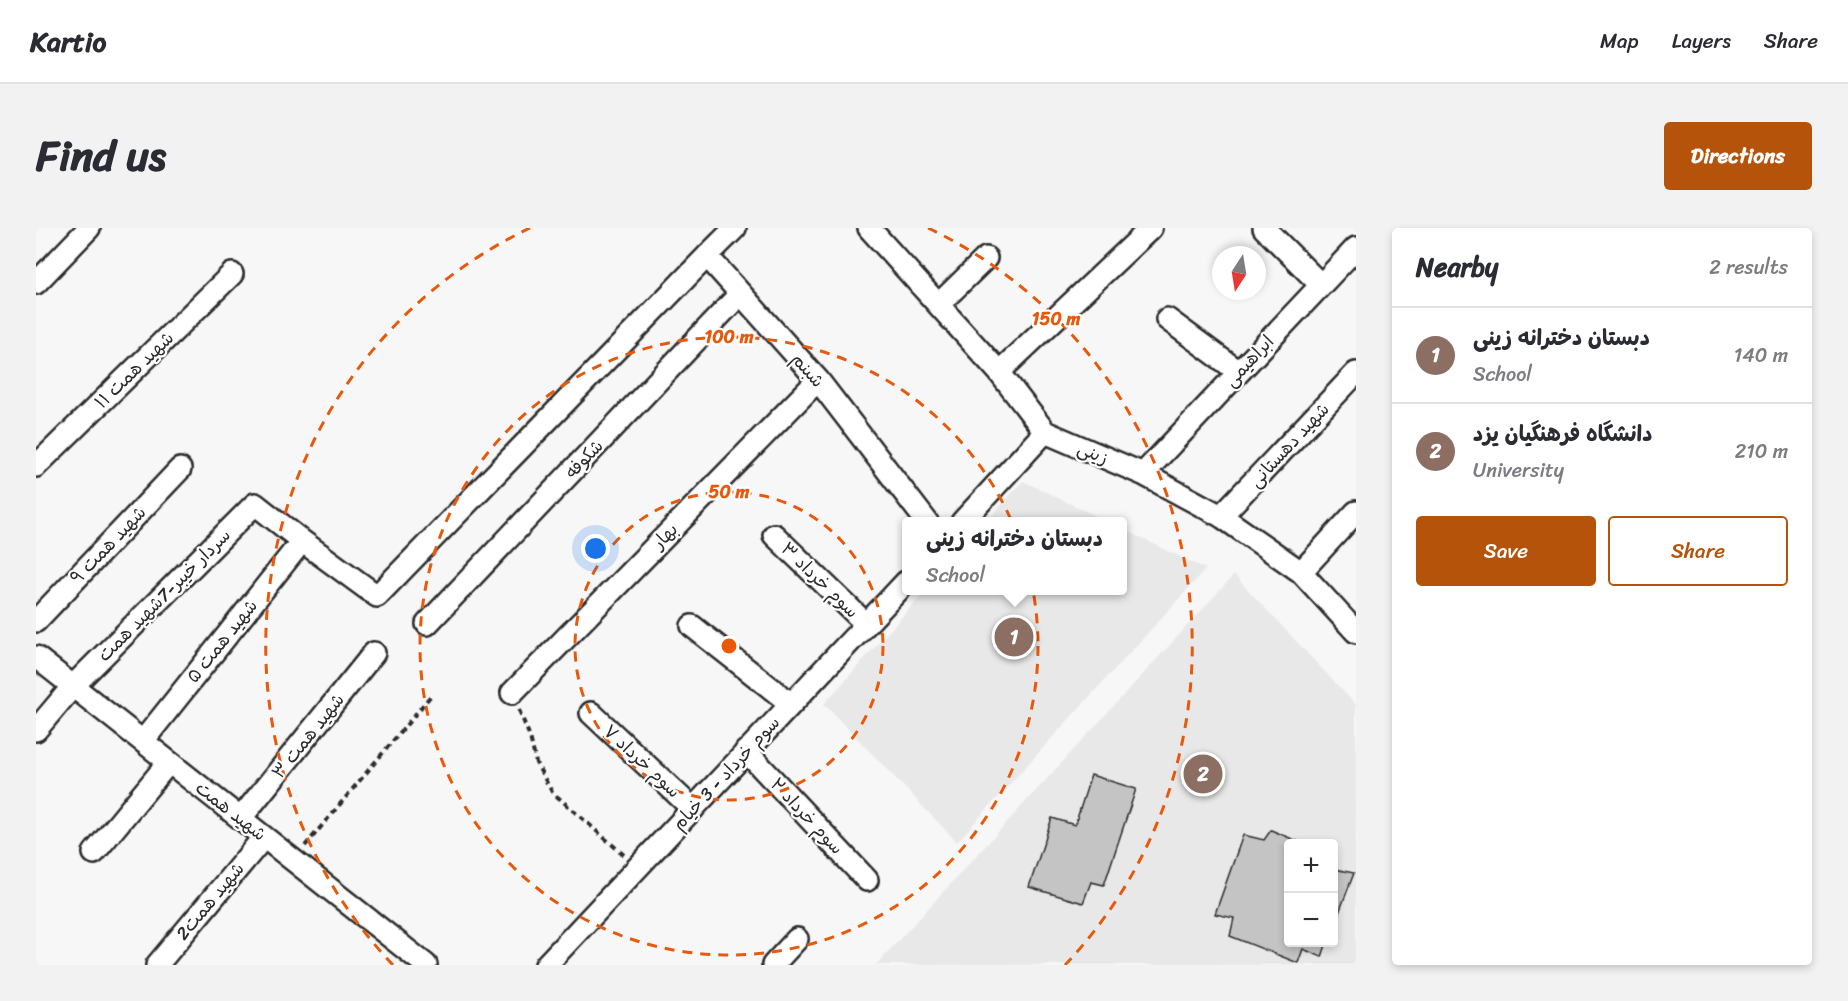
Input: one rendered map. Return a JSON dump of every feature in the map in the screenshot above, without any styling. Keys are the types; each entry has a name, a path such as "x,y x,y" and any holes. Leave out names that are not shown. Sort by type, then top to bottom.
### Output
{"street":[{"path":"36,283 89,228"},
{"path":"302,541 377,596 735,228"},
{"name":"زینی","path":"869,228 999,372 1045,432 1143,474 1221,516 1301,572 1356,632"},
{"path":"999,372 1151,228"},
{"path":"1264,228 1321,285"},
{"name":"ابراهیمی","path":"1143,474 1356,248"},
{"name":"شبنم","path":"707,256 818,380 923,517"},
{"path":"939,304 986,258"},
{"name":"شهید همت ۱۱","path":"36,466 232,274"},
{"name":"شکوفه","path":"427,624 741,294"},
{"path":"1167,319 1239,372"},
{"name":"شهید دهستانی","path":"1221,516 1356,373"},
{"name":"بهار","path":"512,693 818,380"},
{"path":"968,517 1045,432"},
{"name":"شهید همت ۹","path":"36,621 180,469"},
{"name":"سردار خیبر-7شهید همت","path":"36,730 73,686 255,504 302,541"},
{"path":"1301,572 1356,512"},
{"name":"سوم خرداد ۳","path":"774,535 866,624"},
{"name":"شهید همت ۵","path":"143,741 302,541"},
{"name":"سوم خرداد - 3 خیام","path":"546,965 902,586"},
{"path":"692,626 791,704"},
{"name":"شهید همت ۳","path":"241,818 374,653"},
{"name":"شهید همت","path":"36,657 426,965"},
{"name":"سوم خرداد ۷","path":"591,713 693,808"},
{"name":"سوم خرداد ۲","path":"746,751 867,880"},
{"path":"94,853 169,762"},
{"name":"2شهید همت","path":"157,965 264,837"},
{"path":"773,965 797,939"}],"path":[{"path":"293,860 433,693"},
{"path":"512,693 530,737 536,763 552,792 638,867"}],"shaded area":[{"path":"1023,481 1098,517 991,517"},
{"path":"1127,531 1206,569 957,842 824,704 921,595 1127,595"},
{"path":"1234,575 1356,705 1356,965 876,965"}],"building":[{"path":"1091,775 1136,789 1104,885 1091,882 1083,903 1029,887 1052,818 1075,825"},
{"path":"1271,830 1292,839 1284,839 1284,947 1325,947 1322,957 1303,949 1298,963 1230,936 1234,918 1215,914 1243,835 1264,840"},
{"path":"1338,870 1354,873 1338,915"}],"place":[{"name":"دبستان دخترانه زینی","path":"1014,637"},
{"name":"دانشگاه فرهنگیان یزد","path":"1203,774"}]}
